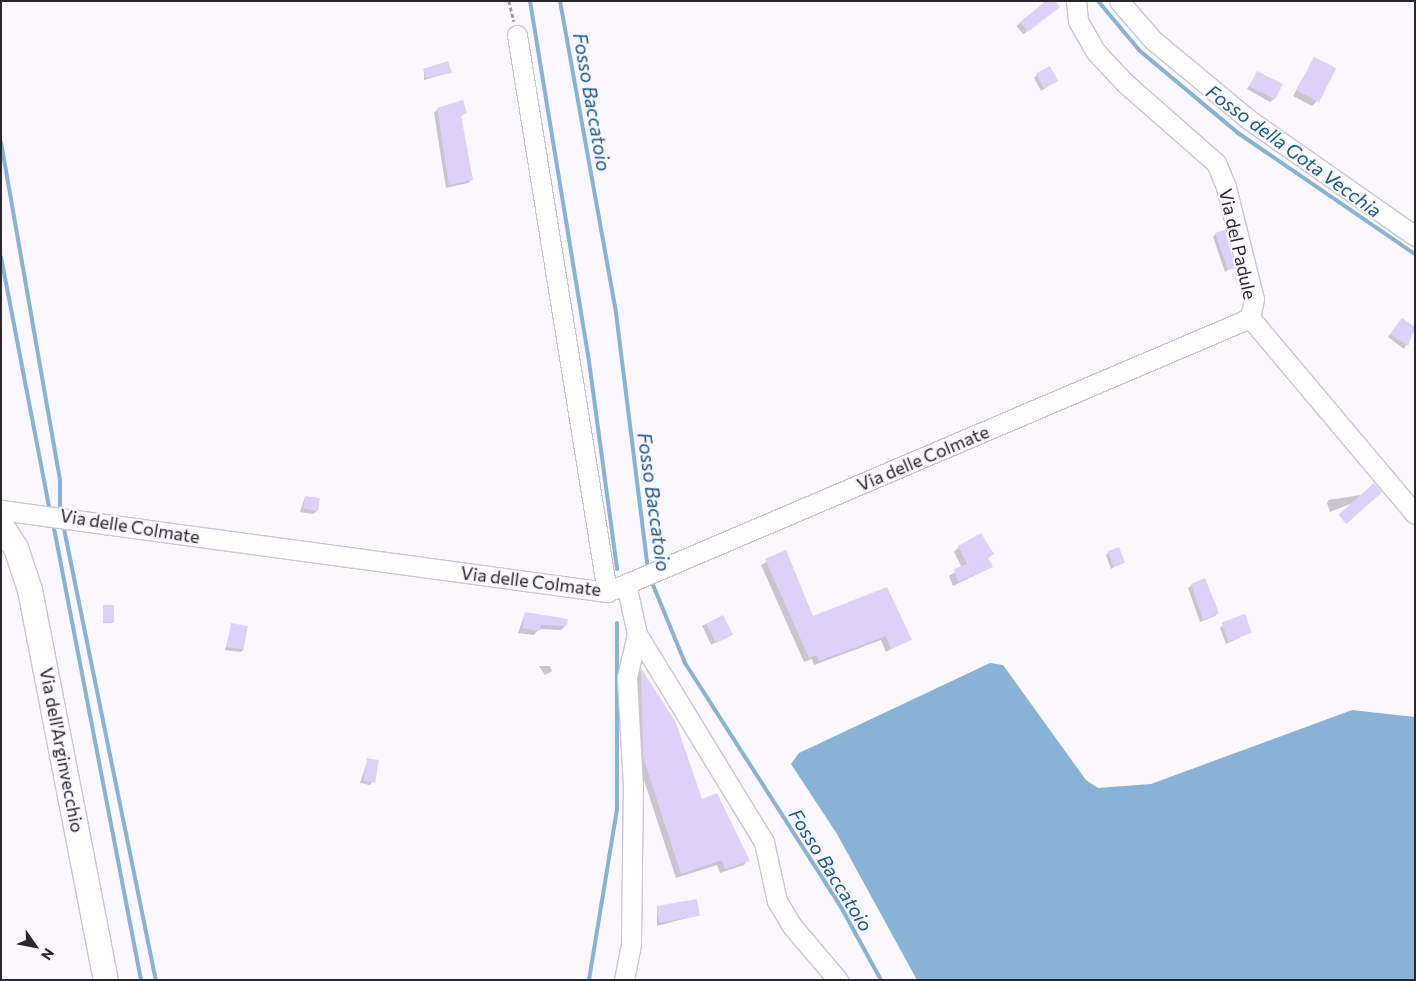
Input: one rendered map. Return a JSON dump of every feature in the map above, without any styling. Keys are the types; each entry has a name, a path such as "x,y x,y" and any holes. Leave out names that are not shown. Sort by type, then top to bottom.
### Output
{"main road":[{"name":"Via dell'Arginvecchio","path":"1,525 16,548 30,590 106,980"}],"street":[{"name":"Via del Padule","path":"1076,1 1078,21 1096,52 1125,83 1216,163 1226,187 1254,299 1250,318 1415,514"},
{"path":"1119,1 1153,40 1248,119 1415,236"},
{"path":"518,35 607,592"},
{"name":"Via delle Colmate","path":"1,510 29,510 87,522 607,592 1250,318"},
{"path":"624,980 631,943 633,786 627,677 637,634 633,581"},
{"path":"637,634 764,842 777,901 792,926 838,980"}],"path":[{"path":"509,1 518,35"}],"water":[{"path":"990,663 1003,665 1086,780 1098,788 1151,784 1352,710 1415,717 1415,980 917,980 837,834 791,764 799,753"}],"building":[{"path":"1046,1 1055,1 1060,7 1028,32 1020,22"},
{"path":"1314,57 1336,68 1319,102 1297,91"},
{"path":"448,61 452,73 426,78 423,69"},
{"path":"1050,66 1058,81 1044,89 1036,74"},
{"path":"1257,71 1283,84 1275,99 1249,86"},
{"path":"463,100 467,113 461,115 473,180 449,185 437,108"},
{"path":"1225,230 1235,268 1228,270 1215,233"},
{"path":"1402,318 1415,327 1408,346 1390,334"},
{"path":"1374,483 1382,492 1346,524 1338,515"},
{"path":"305,496 320,498 318,511 303,509"},
{"path":"981,533 994,554 988,558 993,567 958,582 954,569 967,564 958,546"},
{"path":"1119,547 1125,563 1114,567 1108,551"},
{"path":"786,550 813,616 887,587 912,640 891,649 886,636 819,661 817,655 809,658 765,559"},
{"path":"1205,578 1219,613 1203,620 1191,584"},
{"path":"103,605 114,605 114,622 103,622"},
{"path":"525,612 568,619 567,626 541,625 540,631 522,628"},
{"path":"1245,614 1252,633 1228,641 1222,623"},
{"path":"723,615 733,635 716,643 706,624"},
{"path":"231,623 248,626 244,650 227,647"},
{"path":"641,668 676,723 702,799 717,793 750,861 725,869 722,860 681,874 643,757"},
{"path":"367,758 379,760 375,783 363,781"},
{"path":"697,899 700,916 660,923 657,906"}],"waterway":[{"path":"530,1 588,354 617,569"},
{"name":"Fosso Baccatoio","path":"560,1 616,313 648,569"},
{"name":"Fosso della Gota Vecchia","path":"1098,1 1140,51 1238,133 1415,254"},
{"path":"1,142 60,481 60,512"},
{"path":"1,257 50,511"},
{"path":"53,523 141,980"},
{"path":"63,524 156,980"},
{"name":"Fosso Baccatoio","path":"651,580 685,663 841,907 881,980"},
{"path":"589,980 617,809 617,623"}]}
